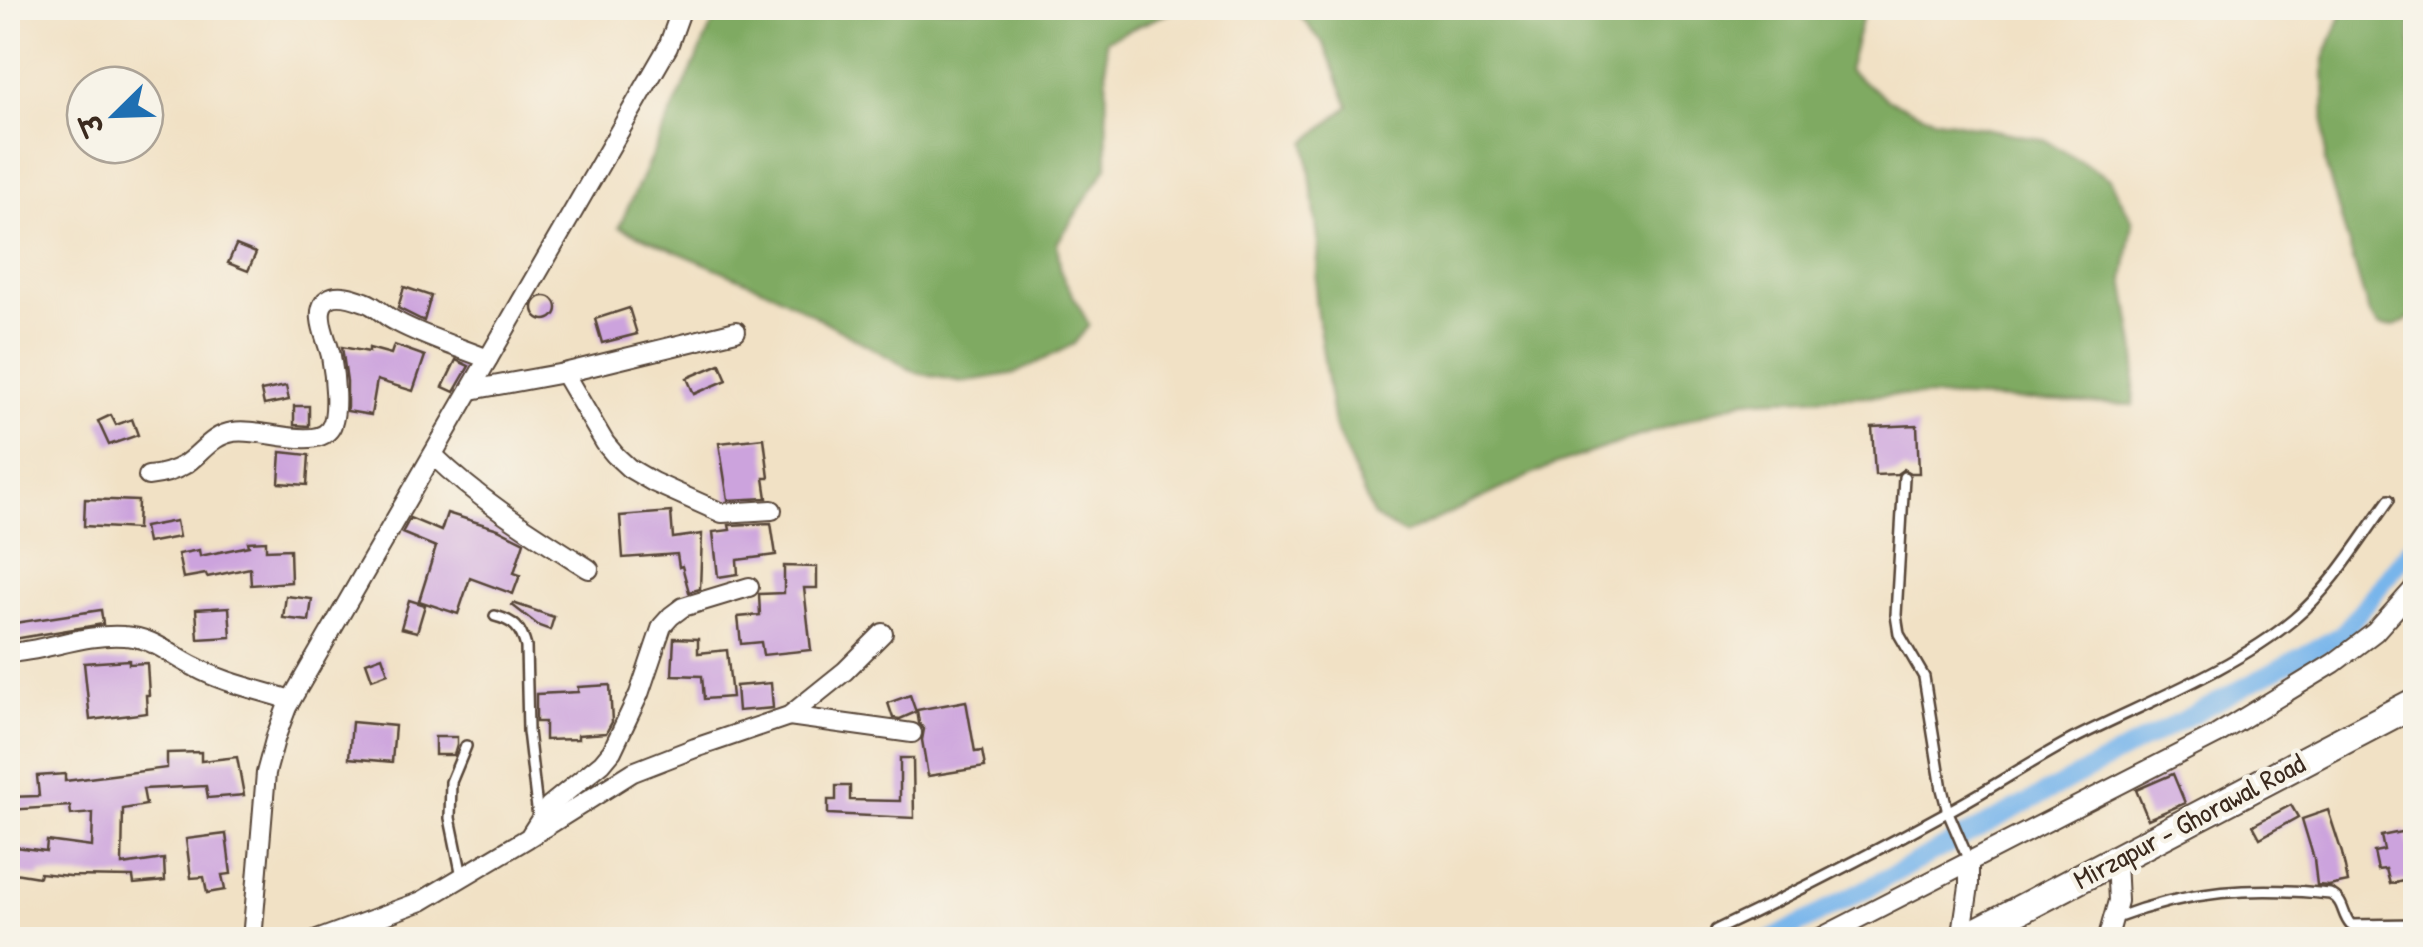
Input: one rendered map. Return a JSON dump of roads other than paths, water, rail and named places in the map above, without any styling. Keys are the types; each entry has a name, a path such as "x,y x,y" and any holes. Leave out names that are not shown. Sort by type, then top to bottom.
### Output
{"main road":[{"name":"Mirzapur - Ghorawal Road","path":"1962,940 2416,702"}],"street":[{"path":"252,940 266,773 291,700 668,47 682,8"},
{"path":"148,476 176,470 219,436 232,432 313,439 327,433 334,415 334,378 321,310 332,296 370,304 395,322 488,359"},
{"path":"471,390 564,373 736,331"},
{"path":"564,373 605,442 629,468 722,513 772,510"},
{"path":"433,456 478,495 589,569"},
{"path":"1816,940 1968,858 2216,735 2334,663 2375,632 2416,586"},
{"path":"528,838 549,806 602,763 612,750 639,694 662,626 683,607 749,587"},
{"path":"317,940 422,901 633,772 789,716 884,633"},
{"path":"8,653 102,636 143,638 196,668 291,700"},
{"path":"789,716 912,733"},
{"path":"1962,940 1970,886 1968,858"},
{"path":"2107,940 2118,887 2116,861"}],"lane":[{"path":"1904,476 1896,615 1899,634 1924,677 1935,754 1950,816 1968,858"},
{"path":"1716,930 1950,816 2071,740 2186,685 2268,638 2316,598 2389,500"},
{"path":"495,616 512,621 526,647 528,730 538,820"},
{"path":"462,878 450,818 451,782 466,746"},
{"path":"2113,920 2190,896 2252,890 2330,894 2342,904 2351,926 2416,924"}],"waterway":[{"path":"1770,940 2341,635 2416,541"}]}
